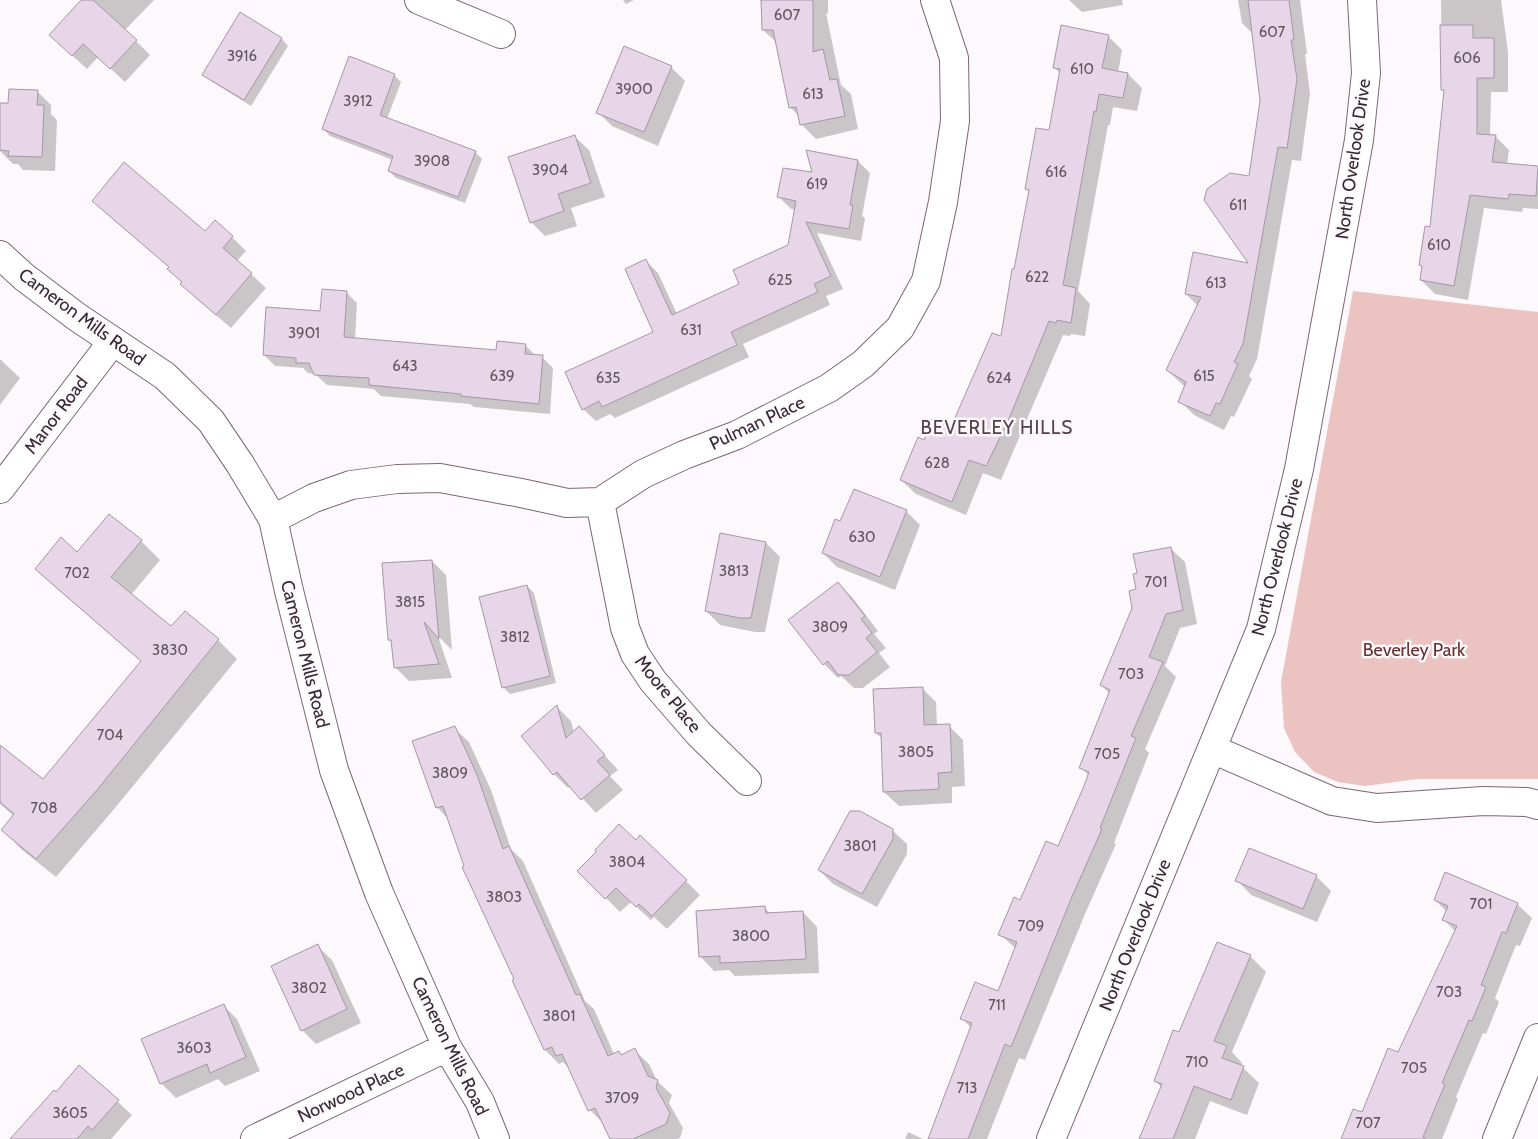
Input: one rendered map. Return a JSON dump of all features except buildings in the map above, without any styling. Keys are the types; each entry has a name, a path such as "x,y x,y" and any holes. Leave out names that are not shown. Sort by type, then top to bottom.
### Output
{"street":[{"path":"419,0 501,34"},
{"name":"Pulman Place","path":"600,502 643,474 684,455 737,435 829,388 863,364 900,328 926,281 943,202 955,121 954,58 934,0"},
{"name":"North Overlook Drive","path":"1051,1139 1261,628 1299,469 1359,140 1366,73 1362,0"},
{"name":"Cameron Mills Road","path":"0,255 24,277 165,376 211,421 240,464 273,519 288,591 334,770 379,893 447,1047 480,1102 495,1139"},
{"name":"Manor Road","path":"0,489 113,341"},
{"path":"273,519 314,498 351,485 397,479 440,478 521,492 567,503 600,502"},
{"name":"Moore Place","path":"600,502 626,628 635,654 653,681 694,727 747,781"},
{"path":"1212,748 1332,802 1377,808 1484,801 1527,802 1538,805"},
{"path":"1497,1139 1538,1038"},
{"name":"Norwood Place","path":"255,1139 447,1047"}],"green space":[{"name":"Beverley Park","path":"1353,291 1538,312 1538,779 1417,779 1365,786 1338,782 1314,772 1295,752 1284,728 1281,682"}],"district":[{"name":"BEVERLEY HILLS","path":"997,427"}]}
